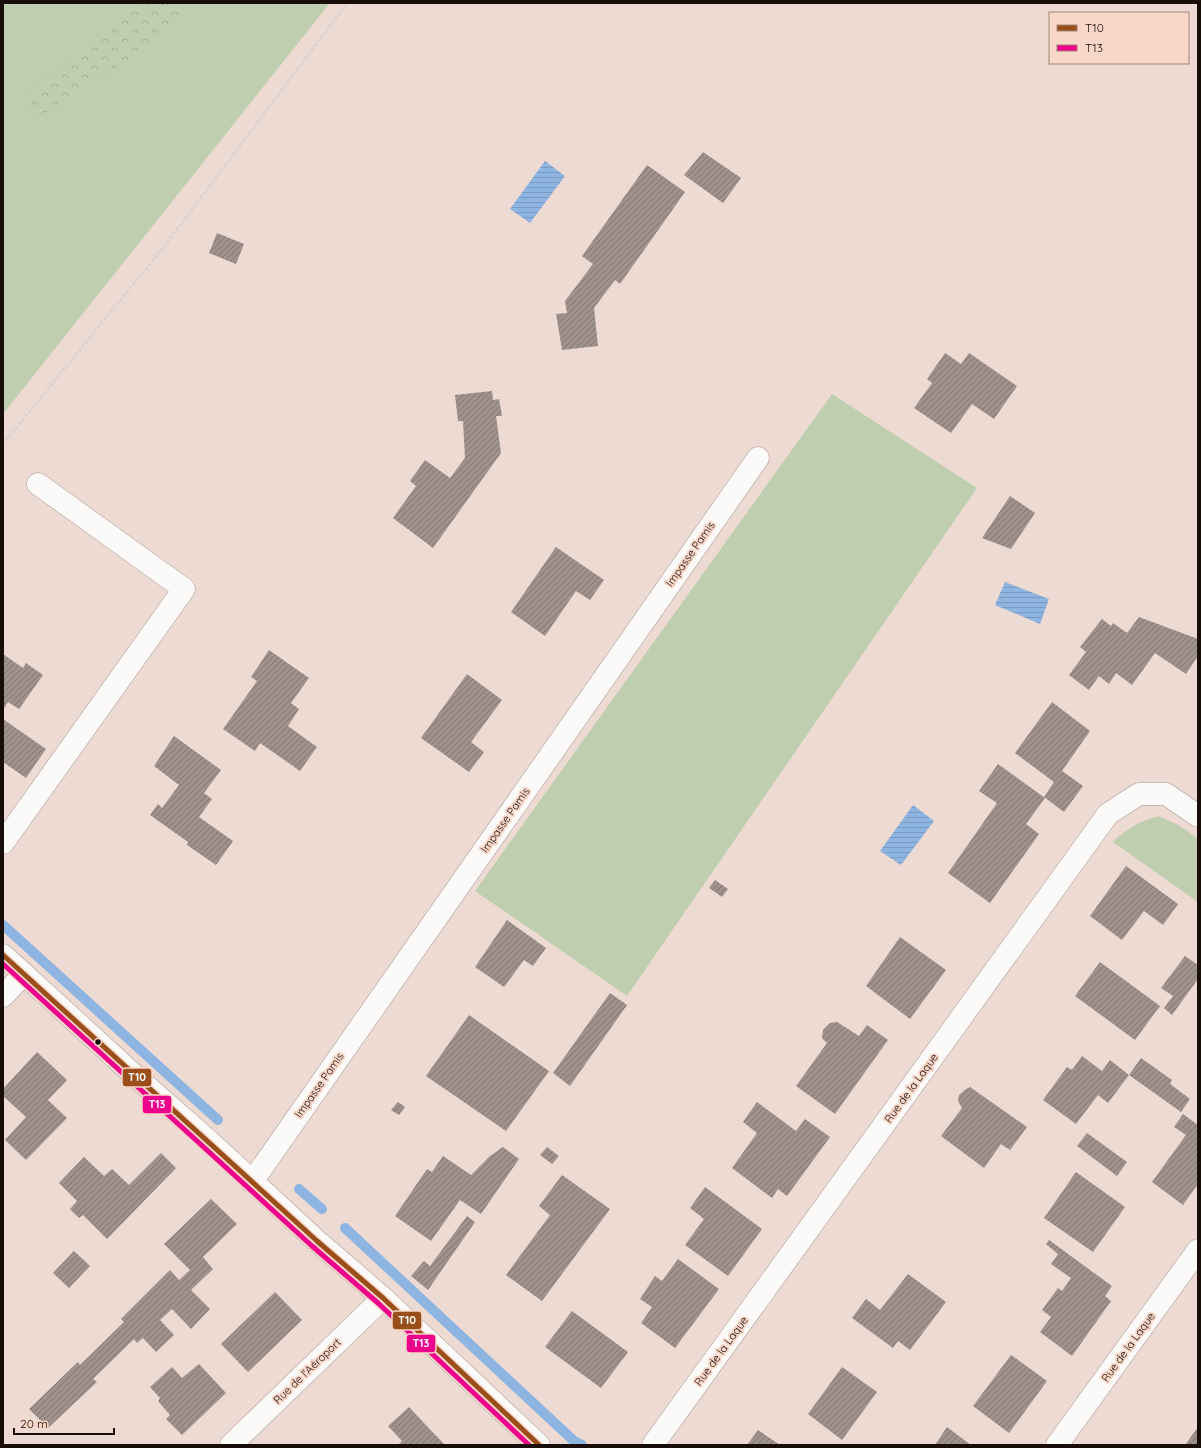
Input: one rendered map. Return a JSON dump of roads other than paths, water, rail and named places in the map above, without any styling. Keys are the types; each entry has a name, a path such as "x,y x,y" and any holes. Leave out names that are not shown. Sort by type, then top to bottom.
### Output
{"street":[{"name":"Impasse Pamis","path":"252,1182 758,458"},
{"path":"3,843 184,589 38,484"},
{"name":"Rue de la Laque","path":"653,1445 1108,814 1139,794 1166,794 1198,816"},
{"path":"3,955 210,1142 252,1182 383,1298 539,1445"},
{"path":"3,996 24,974"},
{"name":"Rue de la Laque","path":"1057,1445 1198,1250"},
{"name":"Rue de l'Aéroport","path":"231,1445 383,1298"}],"water":[{"path":"545,161 565,176 530,223 510,209"},
{"path":"1005,582 1049,599 1040,624 995,605"},
{"path":"913,805 934,821 901,865 880,851"}],"waterway":[{"path":"3,925 218,1120"},
{"path":"299,1189 322,1209"},
{"path":"345,1228 574,1441 582,1445"}]}
